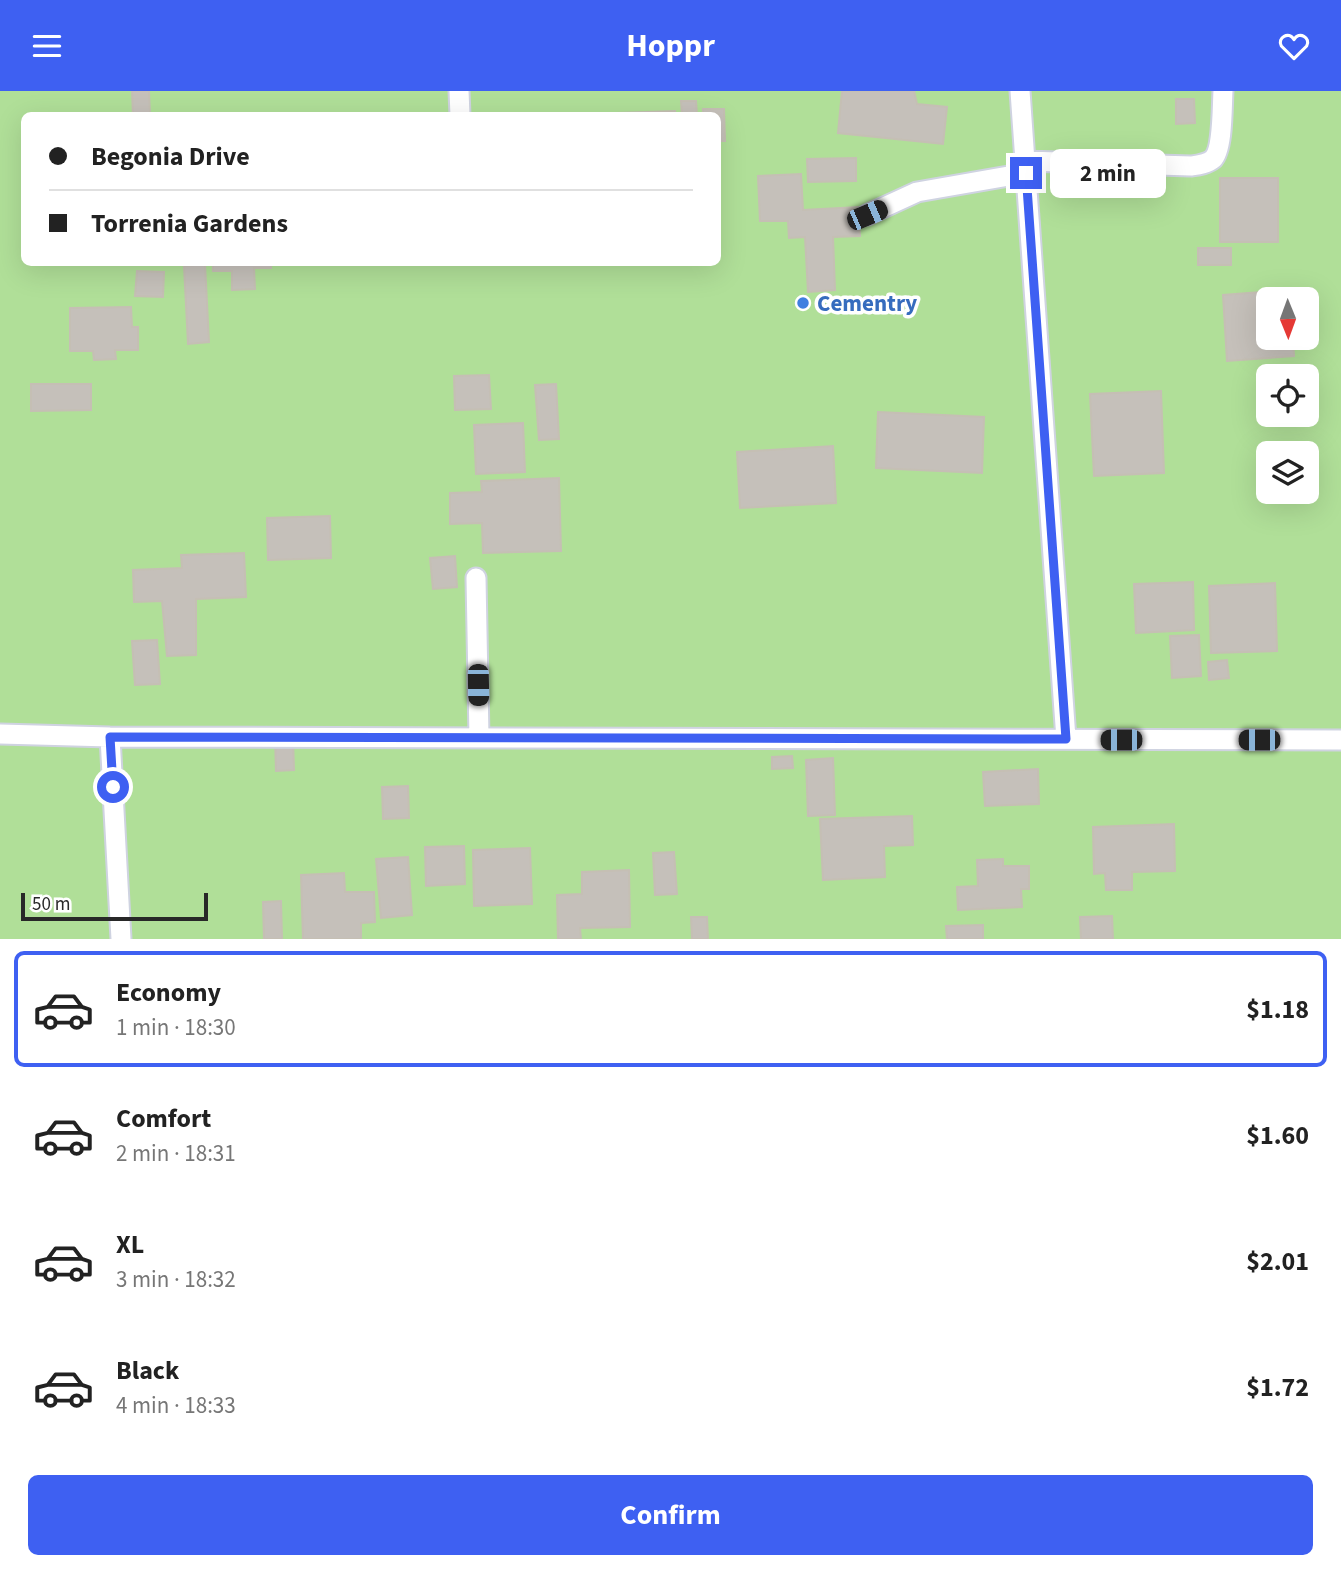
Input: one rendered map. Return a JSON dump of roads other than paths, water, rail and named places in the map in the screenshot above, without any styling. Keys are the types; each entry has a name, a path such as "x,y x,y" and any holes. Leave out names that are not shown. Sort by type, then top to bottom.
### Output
{"street":[{"path":"459,91 460,112"},
{"path":"1020,91 1066,739"},
{"path":"867,215 917,192 1025,167 1204,164 1213,159 1219,150 1223,91"},
{"path":"476,578 479,739"},
{"path":"0,734 479,739 1341,740"},
{"path":"110,737 121,939"}],"place":[{"name":"Cementry","path":"803,303"}]}
